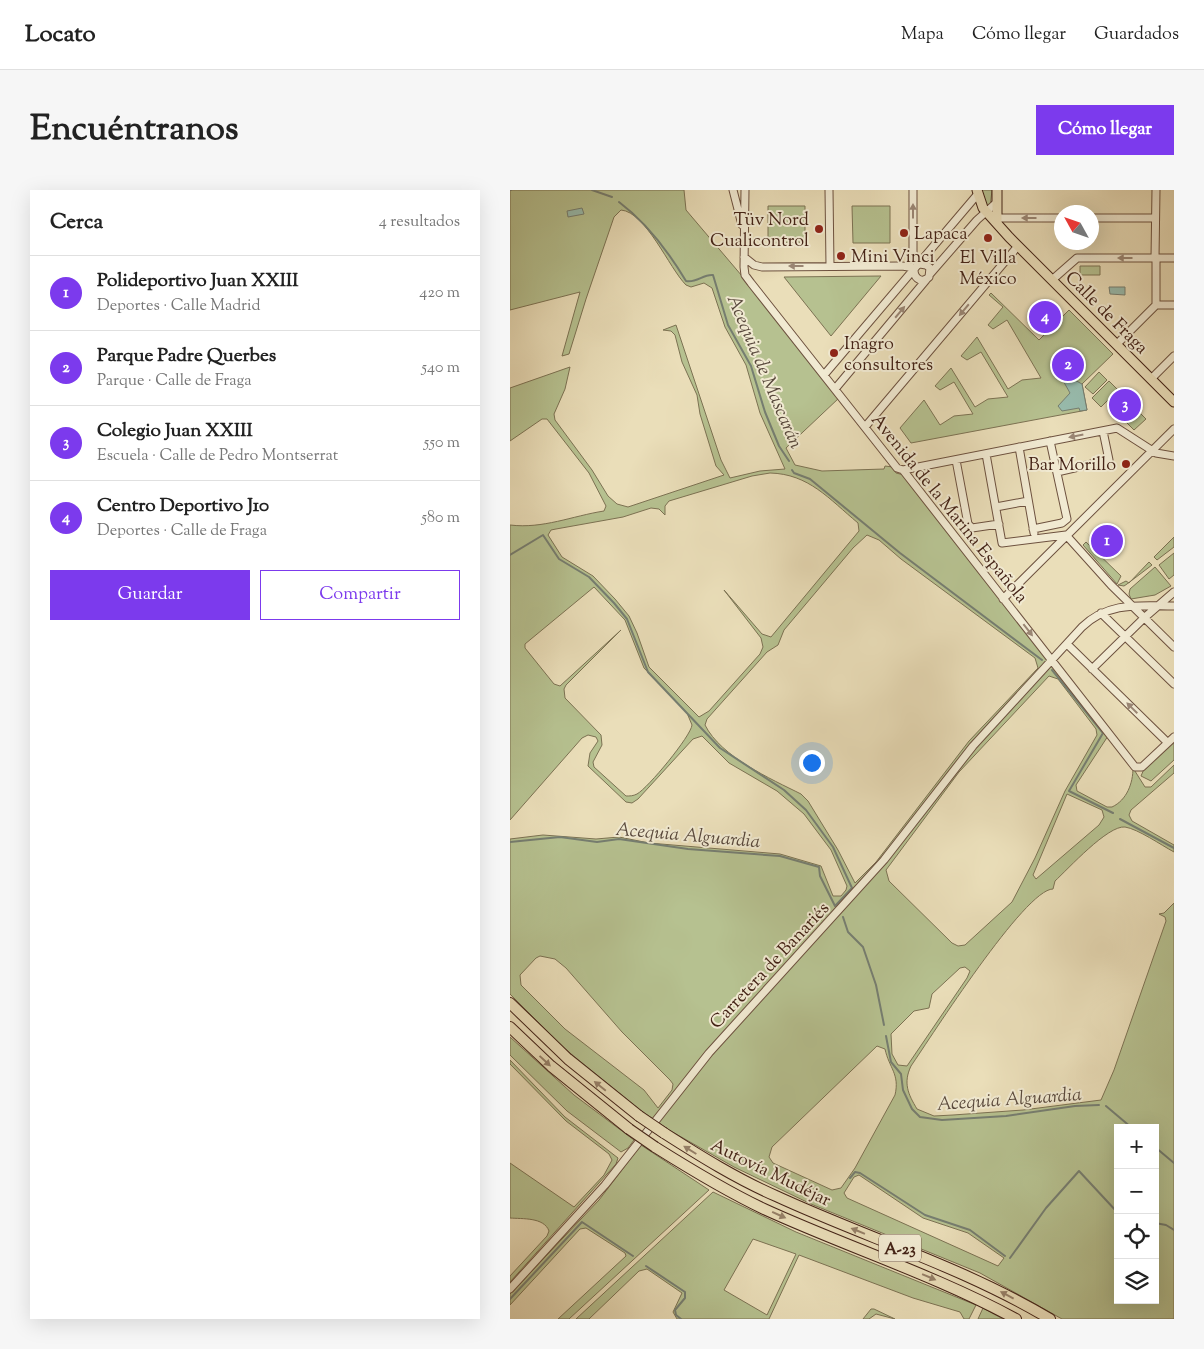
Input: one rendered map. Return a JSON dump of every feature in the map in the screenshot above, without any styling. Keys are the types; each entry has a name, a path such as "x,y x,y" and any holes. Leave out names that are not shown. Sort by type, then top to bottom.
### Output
{"highway":[{"name":"Autovía Mudéjar","path":"510,1003 568,1060 639,1116 717,1166 748,1183 803,1208 959,1272 1050,1319"},
{"name":"Autovía Mudéjar","path":"510,1027 557,1072 629,1130 704,1177 803,1226 948,1286 1016,1319"}],"main road":[{"path":"996,221 997,190"},
{"name":"Calle de Fraga","path":"977,192 987,213 1174,402"}],"street":[{"path":"732,190 744,241"},
{"path":"745,190 744,257 754,265 928,266 928,277"},
{"path":"829,190 830,266"},
{"path":"913,190 913,252 917,267 917,279 928,277"},
{"path":"1156,190 1156,305"},
{"path":"824,376 917,267 977,192"},
{"path":"835,389 928,277 978,220 996,203"},
{"path":"996,221 1054,218"},
{"path":"1099,218 1155,218"},
{"path":"865,427 1018,246"},
{"name":"Avenida de la Marina Española","path":"744,257 744,267 749,280 898,468 904,470 1134,767 1142,767 1167,742"},
{"path":"1052,280 1077,258 1174,258"},
{"path":"749,280 754,271 762,266"},
{"path":"1116,344 1156,305 1174,305"},
{"path":"1151,379 1174,356"},
{"path":"904,470 1119,428 1163,456 1174,456"},
{"path":"1004,599 1174,429"},
{"path":"1057,472 1109,460 1102,431"},
{"path":"1033,529 1066,522 1050,441"},
{"path":"1019,447 1035,538"},
{"path":"986,454 1002,543 1066,535"},
{"path":"956,460 968,524 972,528 998,524"},
{"path":"996,507 1028,501"},
{"path":"1066,535 1131,605 1174,647"},
{"path":"1092,669 1144,618 1174,592"},
{"path":"1101,612 1131,605 1174,606"},
{"path":"1101,612 1174,684"},
{"name":"Carretera de Banariés","path":"510,1289 593,1200 709,1053 884,860 961,760 1088,621 1101,612"},
{"path":"1067,644 1167,742 1174,737"}],"green space":[{"path":"510,190 684,190 686,210 742,276 839,398 786,448 795,465 822,471 884,469 885,466 893,467 896,473 904,475 1108,736 1076,785 1077,791 1107,807 1112,807 1125,796 1132,779 1133,768 1145,787 1151,787 1174,765 1174,773 1131,810 1129,815 1132,821 1174,845 1174,852 1143,834 1125,827 1118,828 1109,833 1088,849 1055,881 1053,889 1040,895 1001,937 957,997 911,1066 907,1083 909,1093 917,1109 934,1116 1023,1110 1101,1100 1114,1070 1166,921 1165,917 1159,914 1164,913 1174,903 1174,1319 1062,1319 980,1273 811,1204 734,1167 669,1130 640,1110 565,1049 510,994 510,839 543,835 596,839 619,837 649,843 780,854 821,866 833,896 841,896 847,886 831,850 804,814 777,791 729,763 702,736 693,739 638,799 632,803 626,802 588,766 590,753 598,741 596,737 588,735 582,738 510,820 510,525 534,525 557,521 604,511 606,506 589,473 547,419 542,419 510,441 510,388 570,367 565,389 554,414 555,420 592,470 608,496 617,504 628,507 724,475 716,466 700,414 697,395 682,362 675,335 671,331 663,330 676,325 721,460 730,478 760,471 785,469 760,413 746,365 725,327 712,288 704,283 691,287 686,285 648,230 630,213 621,210 614,217 569,354 562,356 580,292 510,310","holes":["770,473 784,474 807,483 818,489 858,523 859,531 771,637 762,634 724,590 761,638 763,647 760,654 709,711 699,717 649,667 629,616 615,599 593,576 562,557 548,535 551,530 623,517 651,508 659,509 665,515 665,506 669,501 752,476","867,535 879,540 901,559 1035,658 1038,668 969,741 876,862 855,883 838,850 808,801 801,794 734,757 712,737 705,725 707,719 767,652 778,645 784,630 853,548","594,587 625,620 644,668 687,713 692,725 685,740 650,782 637,794 626,796 594,767 593,762 602,745 601,735 565,698 564,689 621,630 560,686 554,684 525,648 525,644","1049,676 1058,679 1096,729 1097,735 1065,791 1035,858 1012,902 965,945 958,946 952,943 889,881 886,870 959,772","1067,794 1102,810 1104,817 1099,825 1036,879 1033,875","540,956 555,959 566,968 622,1032 670,1080 673,1084 672,1090 658,1108 644,1090 565,1029 521,985 520,975","965,967 970,971 967,978 907,1066 898,1065 892,1054 891,1034 914,1011 929,1008 932,994 960,968","877,1046 885,1049 895,1076 895,1095 855,1168 841,1188 832,1190 773,1163 769,1157 772,1147","859,1175 923,1218 968,1233 1004,1258 998,1266 847,1198 844,1193 854,1177"]},
{"path":"981,190 992,190 990,208 986,206"},
{"path":"768,206 805,206 805,242 768,243"},
{"path":"852,206 890,206 890,243 853,243"},
{"path":"1080,266 1100,266 1100,275 1080,275"},
{"path":"881,276 831,336 784,277"},
{"path":"991,293 1039,340 1069,310 1113,354 1082,384 1087,410 911,443 900,428 924,400 940,425 954,416 973,414 954,382 940,390 935,386 951,368 975,407 988,399 1008,397 981,352 967,360 961,356 977,337 1008,389 1022,380 1041,378 1007,320 993,329 988,325 1003,307 989,295"},
{"path":"1099,372 1107,380 1093,394 1085,387"},
{"path":"1109,381 1118,390 1101,407 1092,398"},
{"path":"1123,396 1146,419 1134,430 1112,408"},
{"path":"1174,537 1174,547 1157,560 1154,557"},
{"path":"1086,542 1121,576 1117,584 1083,545"},
{"path":"1174,553 1174,575 1169,579 1159,565"},
{"path":"1149,562 1152,565 1131,581"},
{"path":"1155,567 1171,586 1155,595 1131,599 1130,589"},
{"path":"1126,581 1129,583 1124,586 1118,585"},
{"path":"1174,741 1174,760 1151,781 1141,776 1144,769"},
{"path":"510,1037 574,1095 634,1140 628,1148 621,1152 567,1111 510,1055"},
{"path":"510,1060 565,1117 618,1158 616,1164 510,1282 510,1276 547,1236 549,1231 546,1226 538,1221 510,1218 510,1163 574,1207 604,1175 612,1160 609,1154 566,1121 510,1064"},
{"path":"641,1145 709,1190 569,1319 558,1319 626,1256 625,1253 586,1228 580,1229 510,1305 510,1294 599,1200"},
{"path":"713,1192 796,1232 976,1305 969,1319 964,1319 960,1312 913,1298 799,1255 769,1319 677,1319 673,1312 682,1293 647,1269 639,1271 589,1319 576,1319","holes":["753,1239 796,1254 767,1315 724,1290"]},
{"path":"983,1308 1003,1319 978,1319"},
{"path":"871,1309 895,1319 876,1314 869,1319 863,1319"}],"shaded area":[{"path":"582,208 584,214 568,217 567,211"},
{"path":"1109,287 1125,287 1125,295 1110,294"},
{"path":"1062,373 1082,384 1087,410 1080,411 1079,408 1062,411 1058,406 1070,393 1061,377"}],"waterway":[{"name":"Acequia de Mascarán","path":"592,190 612,197"},
{"name":"Acequia de Mascarán","path":"619,202 639,219 656,238 686,281 693,281 713,275 728,325 751,366 765,412 779,446 789,461"},
{"name":"Acequia de Mascarán","path":"792,470 794,473 810,479 900,553 1042,660"},
{"name":"Acequia de Mascarán","path":"510,555 543,535 559,559 589,577 614,603 627,619 648,672 720,748 784,790 806,810 833,847 852,888 835,906"},
{"name":"Acequia de Mascarán","path":"1052,670 1103,733 1069,791 1113,813"},
{"name":"Acequia de Mascarán","path":"1120,819 1174,848"},
{"name":"Acequia Alguardia","path":"510,842 560,837 597,842 619,839 688,849 780,856 819,867 820,876 835,906"},
{"name":"Acequia Alguardia","path":"843,917 848,932 863,947 876,985 884,1025"},
{"name":"Acequia Alguardia","path":"886,1036 891,1062 901,1074 903,1090 912,1109 920,1117 942,1120 1006,1116 1075,1106 1099,1105"},
{"name":"Acequia Alguardia","path":"1106,1106 1127,1124"},
{"name":"Acequia Alguardia","path":"1159,1150 1174,1163"},
{"path":"1010,1258 1046,1208 1079,1171 1114,1209"},
{"path":"850,1178 855,1172 860,1173 925,1215 970,1230 1005,1256"},
{"name":"Acequia Alguardia","path":"510,1299 582,1222 633,1256"},
{"path":"1159,1224 1166,1225 1174,1230"},
{"name":"Acequia Alguardia","path":"646,1266 685,1292 685,1298 675,1310 676,1315 681,1319"}],"place":[{"name":"Tüv Nord Cualicontrol","path":"819,229"},
{"name":"Lapaca","path":"904,233"},
{"name":"El Villa México","path":"988,238"},
{"name":"Mini Vinci","path":"841,256"},
{"name":"Centro Deportivo J10","path":"1045,317"},
{"name":"Inagro consultores","path":"834,353"},
{"name":"Parque Padre Querbes","path":"1068,365"},
{"name":"Colegio Juan XXIII","path":"1125,405"},
{"name":"Bar Morillo","path":"1126,464"},
{"name":"Polideportivo Juan XXIII","path":"1107,541"}]}
